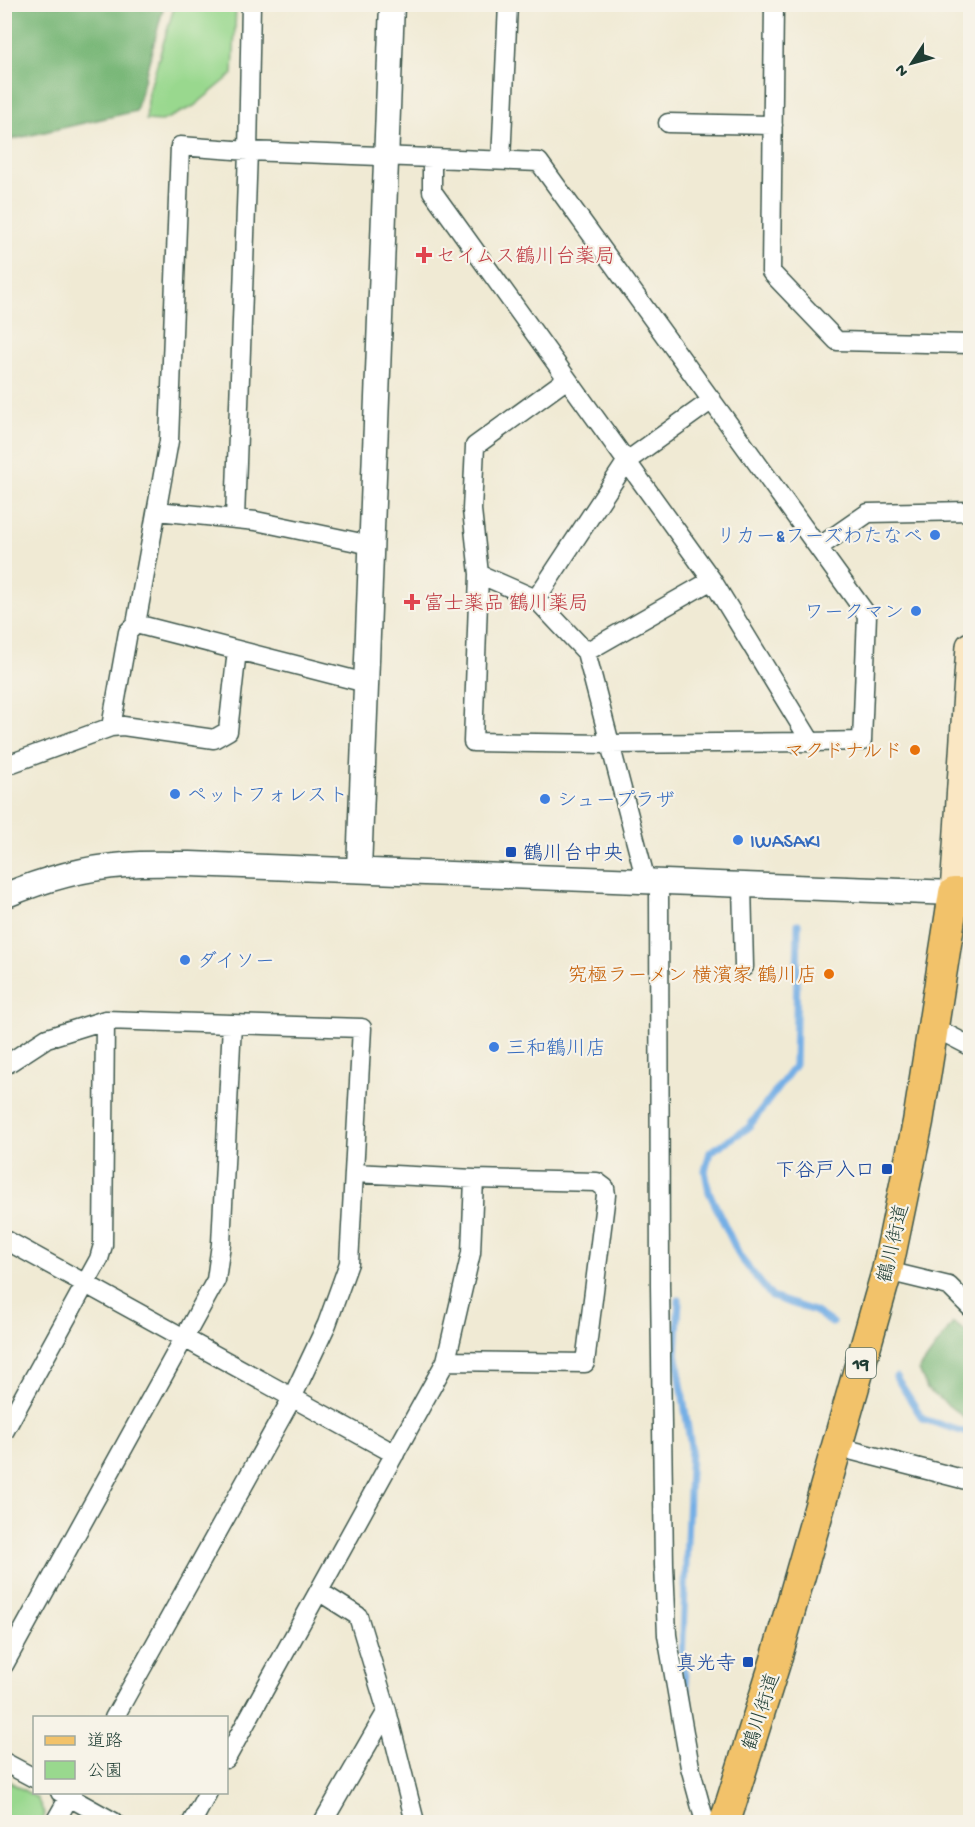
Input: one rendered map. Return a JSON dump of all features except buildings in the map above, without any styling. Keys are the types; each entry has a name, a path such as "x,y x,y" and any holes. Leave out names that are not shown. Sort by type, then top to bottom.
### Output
{"main road":[{"name":"鶴川街道","path":"725,1822 775,1663 887,1271 918,1122 933,1027 962,893 970,646"}],"street":[{"path":"235,519 248,151 250,4"},
{"path":"359,870 392,4"},
{"path":"501,161 508,4"},
{"path":"774,4 771,272 837,341 970,344"},
{"path":"668,123 773,125"},
{"path":"111,727 128,632 136,624 169,441 180,146 248,151 539,162 867,615 862,741 609,744 473,742 479,574 472,510 475,446 567,379"},
{"path":"432,158 432,191 712,580 811,742"},
{"path":"536,599 627,461 712,400"},
{"path":"819,548 868,513 970,511"},
{"path":"157,512 256,521 371,545"},
{"path":"479,574 536,599 586,652 609,744 652,881 664,1564 669,1646 690,1767 705,1822"},
{"path":"586,652 712,580"},
{"path":"136,624 366,683"},
{"path":"4,766 111,727 123,726 214,739 228,731 237,650"},
{"path":"4,896 68,874 128,864 190,864 962,893"},
{"path":"742,884 744,967"},
{"path":"4,1432 99,1259 103,1245 105,1020"},
{"path":"4,1066 47,1038 105,1020 362,1028 349,1263 327,1324 292,1398 115,1716"},
{"path":"4,1665 216,1280 221,1244 232,1024"},
{"path":"933,1027 970,1046"},
{"path":"354,1173 597,1182 605,1188 585,1363 446,1361"},
{"path":"228,1756 446,1361 471,1253 474,1179"},
{"path":"4,1239 395,1454"},
{"path":"887,1271 949,1286 970,1306"},
{"path":"838,1447 970,1481"},
{"path":"320,1592 358,1616 387,1711 415,1822"},
{"path":"323,1822 387,1711"},
{"path":"4,1762 33,1777"},
{"path":"56,1822 67,1794 114,1822"},
{"path":"192,1822 207,1794"}],"green space":[{"path":"175,4 236,5 233,74 194,106 162,121 146,120 149,91"},
{"path":"164,5 136,111 5,141 5,6"},
{"path":"953,1323 970,1334 970,1422 927,1389 919,1370"},
{"path":"5,1779 37,1798 45,1815 41,1822 5,1822"}],"waterway":[{"path":"798,924 795,1065 748,1128 710,1152 705,1171 709,1192 740,1257 772,1297 814,1311 832,1323"},
{"path":"679,1300 676,1353 691,1447 682,1658 689,1701"},
{"path":"896,1377 923,1419 970,1434"}],"place":[{"name":"セイムス鶴川台薬局","path":"424,255"},
{"name":"リカー&フーズわたなべ","path":"935,535"},
{"name":"富士薬品 鶴川薬局","path":"412,602"},
{"name":"ワークマン","path":"916,611"},
{"name":"マクドナルド","path":"915,750"},
{"name":"ペットフォレスト","path":"175,794"},
{"name":"シュープラザ","path":"545,799"},
{"name":"IWASAKI","path":"738,840"},
{"name":"鶴川台中央","path":"511,852"},
{"name":"ダイソー","path":"185,960"},
{"name":"究極ラーメン 横濱家 鶴川店","path":"829,974"},
{"name":"三和鶴川店","path":"494,1047"},
{"name":"下谷戸入口","path":"887,1169"},
{"name":"真光寺","path":"748,1662"}]}
